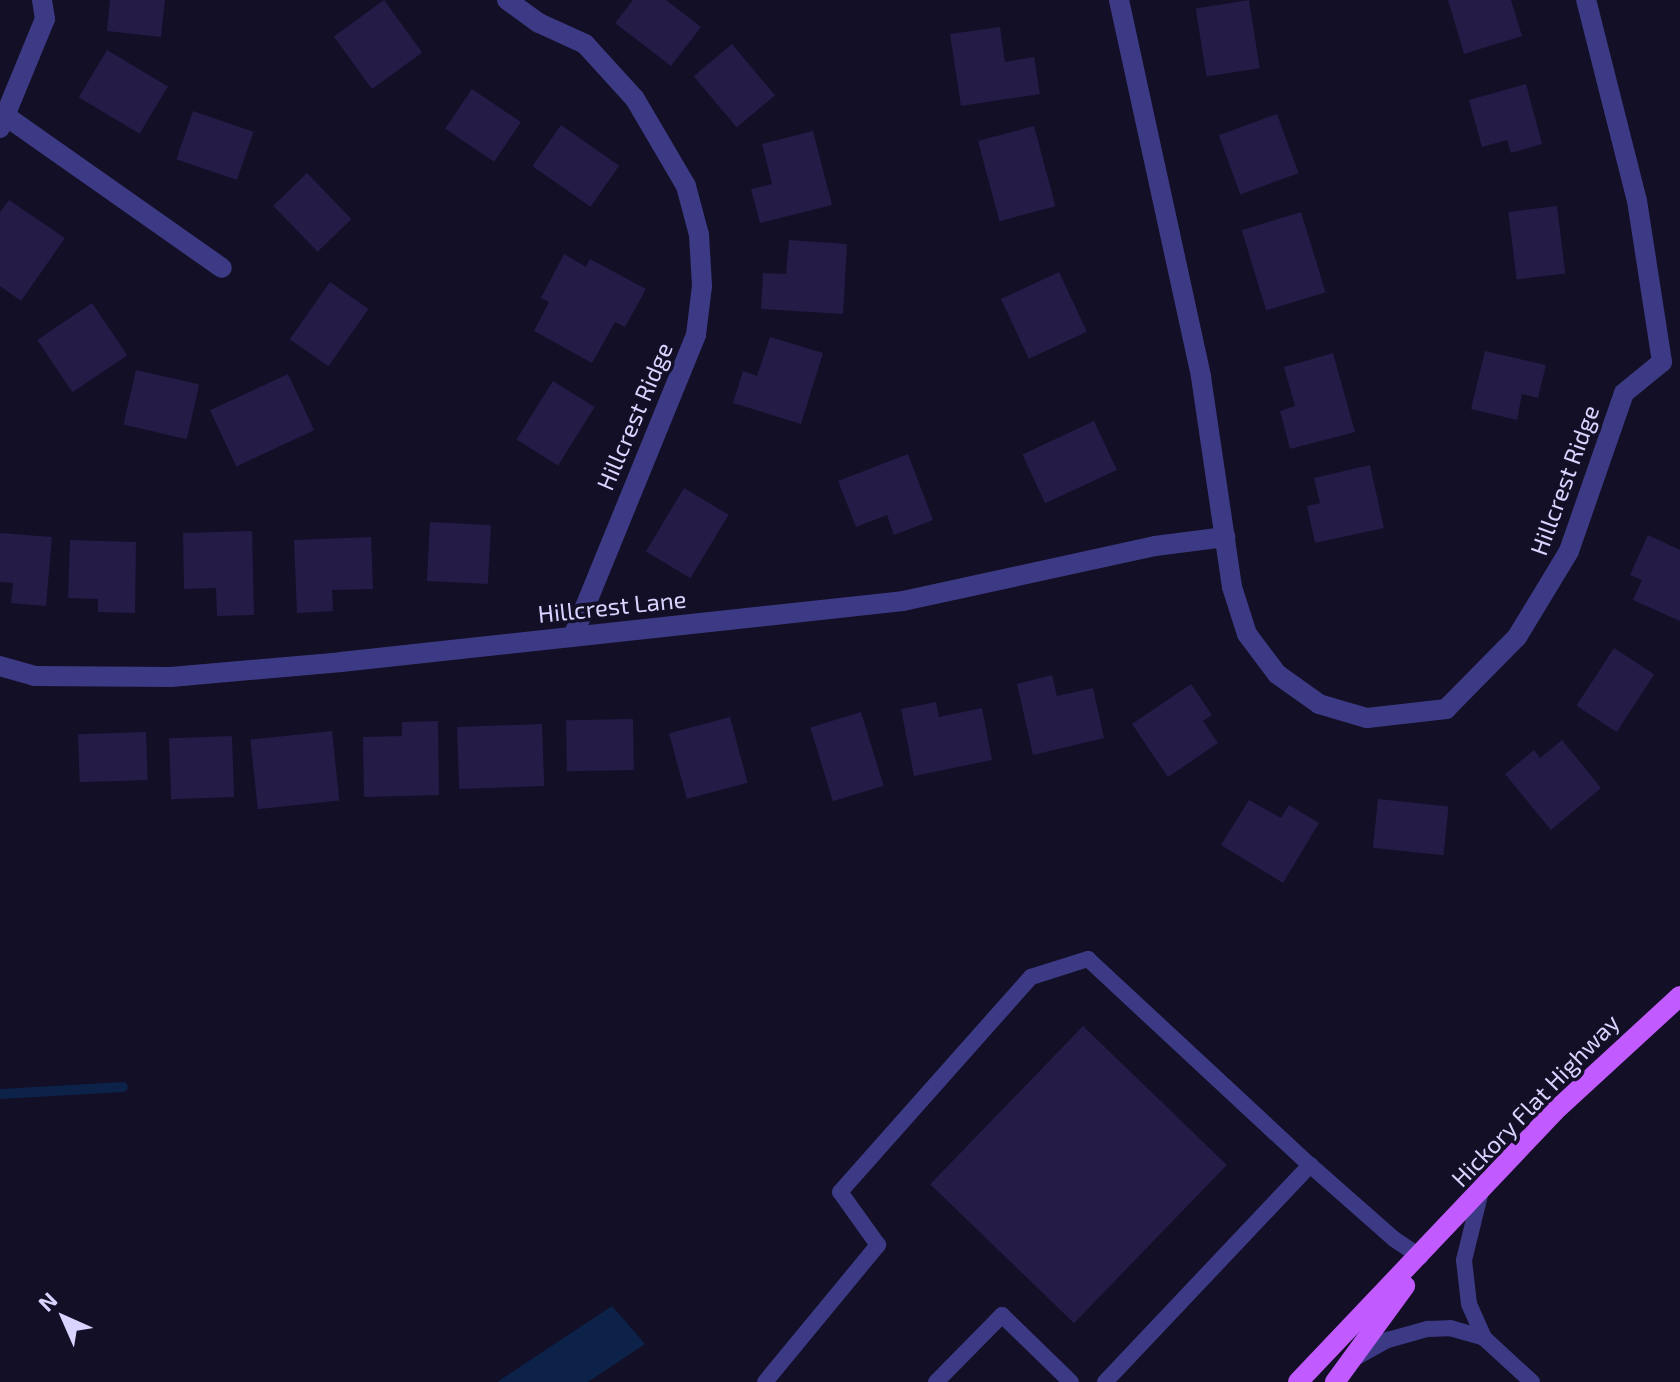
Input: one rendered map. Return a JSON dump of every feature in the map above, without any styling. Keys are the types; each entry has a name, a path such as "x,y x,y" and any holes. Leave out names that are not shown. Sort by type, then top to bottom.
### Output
{"main road":[{"name":"Hickory Flat Highway","path":"1298,1382 1427,1251 1586,1079 1680,996"},
{"name":"Hickory Flat Highway","path":"1335,1382 1355,1358 1427,1251"}],"street":[{"path":"42,0 45,19 3,119 222,268"},
{"name":"Hillcrest Ridge","path":"507,0 539,23 585,44 635,99 686,186 699,235 702,286 696,335 573,637"},
{"name":"Hillcrest Ridge","path":"1119,0 1201,377 1232,587 1247,634 1277,674 1319,704 1367,718 1446,709 1483,675 1545,596 1569,551 1624,393 1671,363 1637,201 1586,0"},
{"name":"Hillcrest Lane","path":"0,666 34,676 171,677 573,637 903,601 1155,546 1225,537"}],"lane":[{"path":"765,1382 878,1245 840,1192 1031,977 1088,959 1394,1239 1427,1251"},
{"path":"1105,1382 1310,1165"},
{"path":"1481,1191 1468,1237 1464,1282 1484,1338"},
{"path":"936,1382 1002,1315 1071,1382"},
{"path":"1355,1358 1388,1340 1427,1329 1450,1328 1484,1338 1532,1382"}],"water":[{"path":"612,1306 645,1344 588,1382 497,1382"}],"building":[{"path":"110,0 165,0 161,37 107,31"},
{"path":"384,0 422,53 372,89 334,36"},
{"path":"633,0 666,0 701,27 671,66 615,23"},
{"path":"1249,0 1260,68 1206,77 1196,8"},
{"path":"1448,0 1511,0 1522,36 1464,54"},
{"path":"1000,27 1005,62 1034,57 1040,94 961,106 950,34"},
{"path":"732,44 775,95 737,127 694,76"},
{"path":"107,50 168,87 140,134 79,97"},
{"path":"1526,84 1542,144 1511,153 1507,140 1482,147 1469,100"},
{"path":"472,89 521,122 494,162 445,129"},
{"path":"193,111 254,132 237,180 176,159"},
{"path":"1277,114 1299,173 1240,194 1219,135"},
{"path":"561,125 619,166 590,207 532,166"},
{"path":"1034,126 1055,206 999,221 978,141"},
{"path":"813,131 832,205 760,223 751,189 772,184 762,144"},
{"path":"307,173 351,219 318,252 273,206"},
{"path":"9,200 65,238 21,301 0,286 0,212"},
{"path":"1557,206 1565,273 1517,279 1508,212"},
{"path":"1301,212 1326,292 1266,310 1242,230"},
{"path":"789,240 847,244 843,314 761,309 763,273 786,274"},
{"path":"564,254 586,267 590,259 646,289 625,327 615,322 592,363 534,331 549,302 541,298"},
{"path":"1059,272 1087,332 1029,359 1001,299"},
{"path":"330,282 369,309 328,366 290,339"},
{"path":"92,303 127,355 73,392 37,340"},
{"path":"770,337 823,353 801,424 733,403 743,371 757,376"},
{"path":"1485,351 1546,365 1538,398 1522,394 1517,420 1471,409"},
{"path":"1333,353 1355,432 1290,449 1280,411 1295,406 1284,367"},
{"path":"136,370 199,385 187,439 123,425"},
{"path":"288,374 314,430 236,467 210,410"},
{"path":"553,381 595,407 558,465 516,440"},
{"path":"1094,421 1117,470 1045,503 1022,454"},
{"path":"908,454 933,520 894,535 887,515 856,527 838,481"},
{"path":"1370,465 1384,528 1315,543 1307,506 1320,503 1314,478"},
{"path":"684,488 729,515 690,578 646,551"},
{"path":"430,522 491,525 488,584 427,581"},
{"path":"252,531 254,615 217,616 216,588 184,589 183,533"},
{"path":"0,533 52,537 46,606 11,603 13,583 0,582"},
{"path":"1648,535 1680,550 1680,621 1633,600 1642,580 1630,575"},
{"path":"371,537 373,589 332,590 333,611 297,613 294,540"},
{"path":"70,540 136,542 135,613 98,612 98,599 68,598"},
{"path":"1614,648 1654,674 1617,732 1576,706"},
{"path":"1052,675 1057,696 1093,688 1104,738 1033,755 1017,684"},
{"path":"1191,684 1212,715 1203,721 1218,743 1168,777 1132,724"},
{"path":"936,702 939,717 982,708 992,760 914,776 901,709"},
{"path":"861,712 884,786 833,801 810,727"},
{"path":"730,717 748,783 687,799 669,733"},
{"path":"633,719 634,770 567,771 566,720"},
{"path":"438,721 439,795 364,797 363,737 402,736 402,722"},
{"path":"542,724 544,786 459,789 457,727"},
{"path":"332,731 339,801 258,809 250,740"},
{"path":"146,732 148,780 80,782 78,734"},
{"path":"232,736 234,797 171,799 169,738"},
{"path":"1562,740 1601,788 1551,830 1505,774 1534,750 1540,758"},
{"path":"1378,799 1449,806 1443,855 1373,848"},
{"path":"1249,800 1281,818 1289,805 1319,823 1283,883 1221,845"},
{"path":"1083,1026 1227,1165 1074,1323 930,1184"}],"waterway":[{"path":"0,1094 123,1087"}]}
